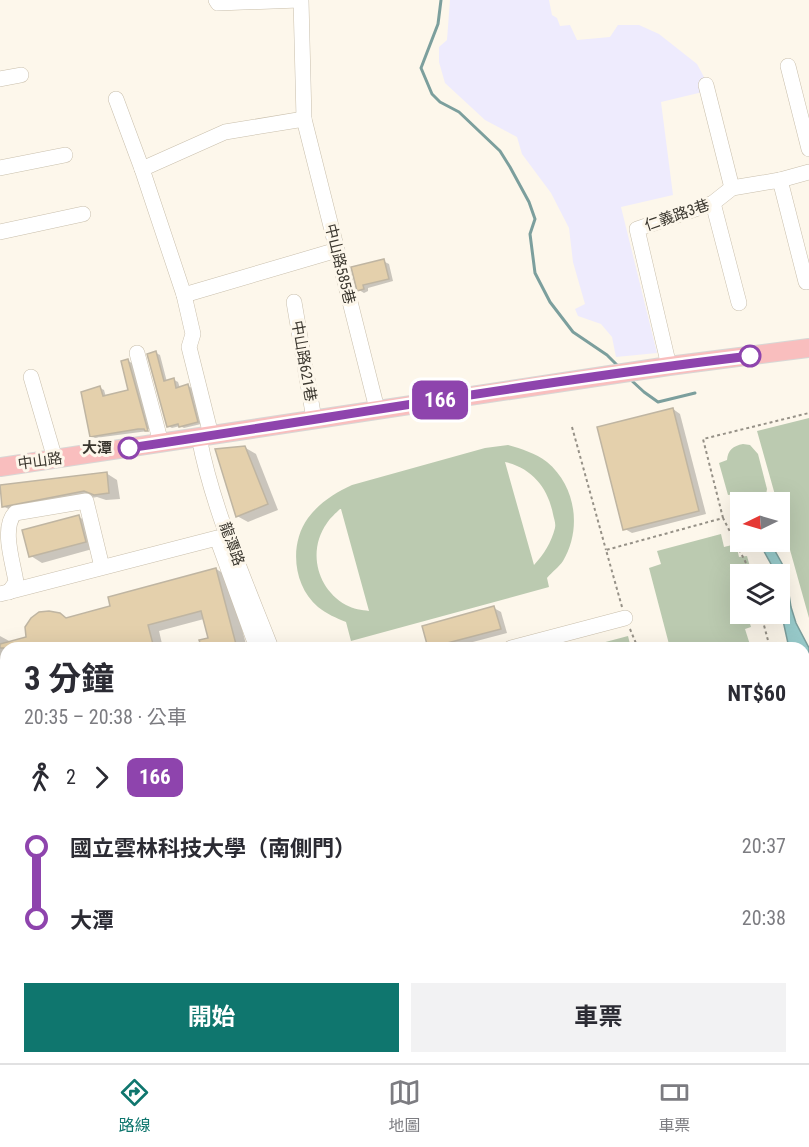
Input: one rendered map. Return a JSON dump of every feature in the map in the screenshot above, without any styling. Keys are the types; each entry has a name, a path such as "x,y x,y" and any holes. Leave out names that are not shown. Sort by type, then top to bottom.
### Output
{"main road":[{"name":"中山路","path":"0,467 669,366 809,350"}],"street":[{"path":"216,0 218,3 300,0"},
{"name":"中山路585巷","path":"300,0 304,118 377,409"},
{"path":"788,66 809,149"},
{"path":"0,79 21,75"},
{"path":"705,85 732,188"},
{"path":"116,99 184,295 193,334 189,347 205,436"},
{"path":"142,169 225,132 304,118"},
{"path":"0,168 65,155"},
{"name":"仁義路3巷","path":"669,366 637,229 713,203 732,188 780,180 809,172"},
{"path":"780,180 806,282"},
{"path":"713,203 739,303"},
{"path":"0,232 84,214"},
{"path":"184,295 337,250"},
{"name":"中山路621巷","path":"294,302 314,419"},
{"path":"137,353 161,443"},
{"path":"31,377 55,459"},
{"name":"龍潭路","path":"205,436 204,464 269,642"},
{"path":"4,593 16,582 7,529 9,519 15,513 86,501 102,567"},
{"path":"4,593 217,538 255,642"},
{"path":"534,642 625,618"}],"path":[{"path":"746,564 723,518 703,439 809,414"},
{"path":"572,427 625,618 635,642"},
{"path":"606,549 723,518"},
{"path":"764,624 768,642"}],"shaded area":[{"path":"450,0 549,0 552,15 557,18 560,26 570,25 577,40 610,37 618,25 639,25 659,34 697,64 711,90 661,102 673,195 621,207 657,353 616,357 612,337 601,324 578,316 575,309 585,304 573,262 569,228 551,193 522,154 517,137 485,120 445,83 439,62 439,47 447,40"}],"green space":[{"path":"809,418 809,618 790,550 790,492 774,492 757,431"},
{"path":"508,445 533,454 547,462 557,472 570,495 573,508 573,535 563,561 547,578 549,587 351,641 346,622 318,607 303,588 296,564 296,552 302,528 308,518 328,498 352,485 485,448","holes":["505,462 531,474 543,488 551,505 555,528 547,548 534,565","341,509 369,611 349,606 336,598 328,589 318,568 317,545 321,534 328,521"]},
{"path":"750,445 758,454 766,492 730,492 728,495 719,463 727,460 736,446"},
{"path":"721,534 724,547 730,546 730,552 738,552 739,557 747,556 749,564 730,564 730,624 750,624 751,627 745,629 749,642 668,642 649,568 661,564 657,551"},
{"path":"628,636 630,642 606,642"}],"water":[{"path":"764,552 776,552 782,564 771,564"},
{"path":"790,601 796,623 806,642 788,642 784,624 790,624"}],"building":[{"path":"384,259 389,279 363,285 364,289 357,291 351,267"},
{"path":"156,351 164,381 174,378 176,388 188,384 198,422 179,427 178,424 167,427 147,354"},
{"path":"128,359 148,431 138,429 90,437 81,392 100,386 103,396 128,390 121,361"},
{"path":"673,408 699,511 623,530 597,427"},
{"path":"245,446 268,504 236,517 215,449"},
{"path":"107,472 109,493 94,495 84,491 2,507 0,485"},
{"path":"79,515 86,542 29,557 22,530"},
{"path":"216,568 235,642 200,642 199,640 208,638 201,611 148,625 152,642 7,642 26,637 25,627 39,612 60,613 66,618 110,606 108,597"},
{"path":"494,606 501,629 451,642 426,642 422,626"}],"waterway":[{"path":"441,0 438,24 421,68 432,94 440,102 459,112 500,151 529,202 535,219 530,234 535,273 550,302 573,332 607,355 618,366"},
{"path":"631,380 658,402 695,393"}],"bus line":[{"name":"166","path":"129,448 377,409 750,356"}],"place":[{"name":"大潭","path":"129,448"}]}
